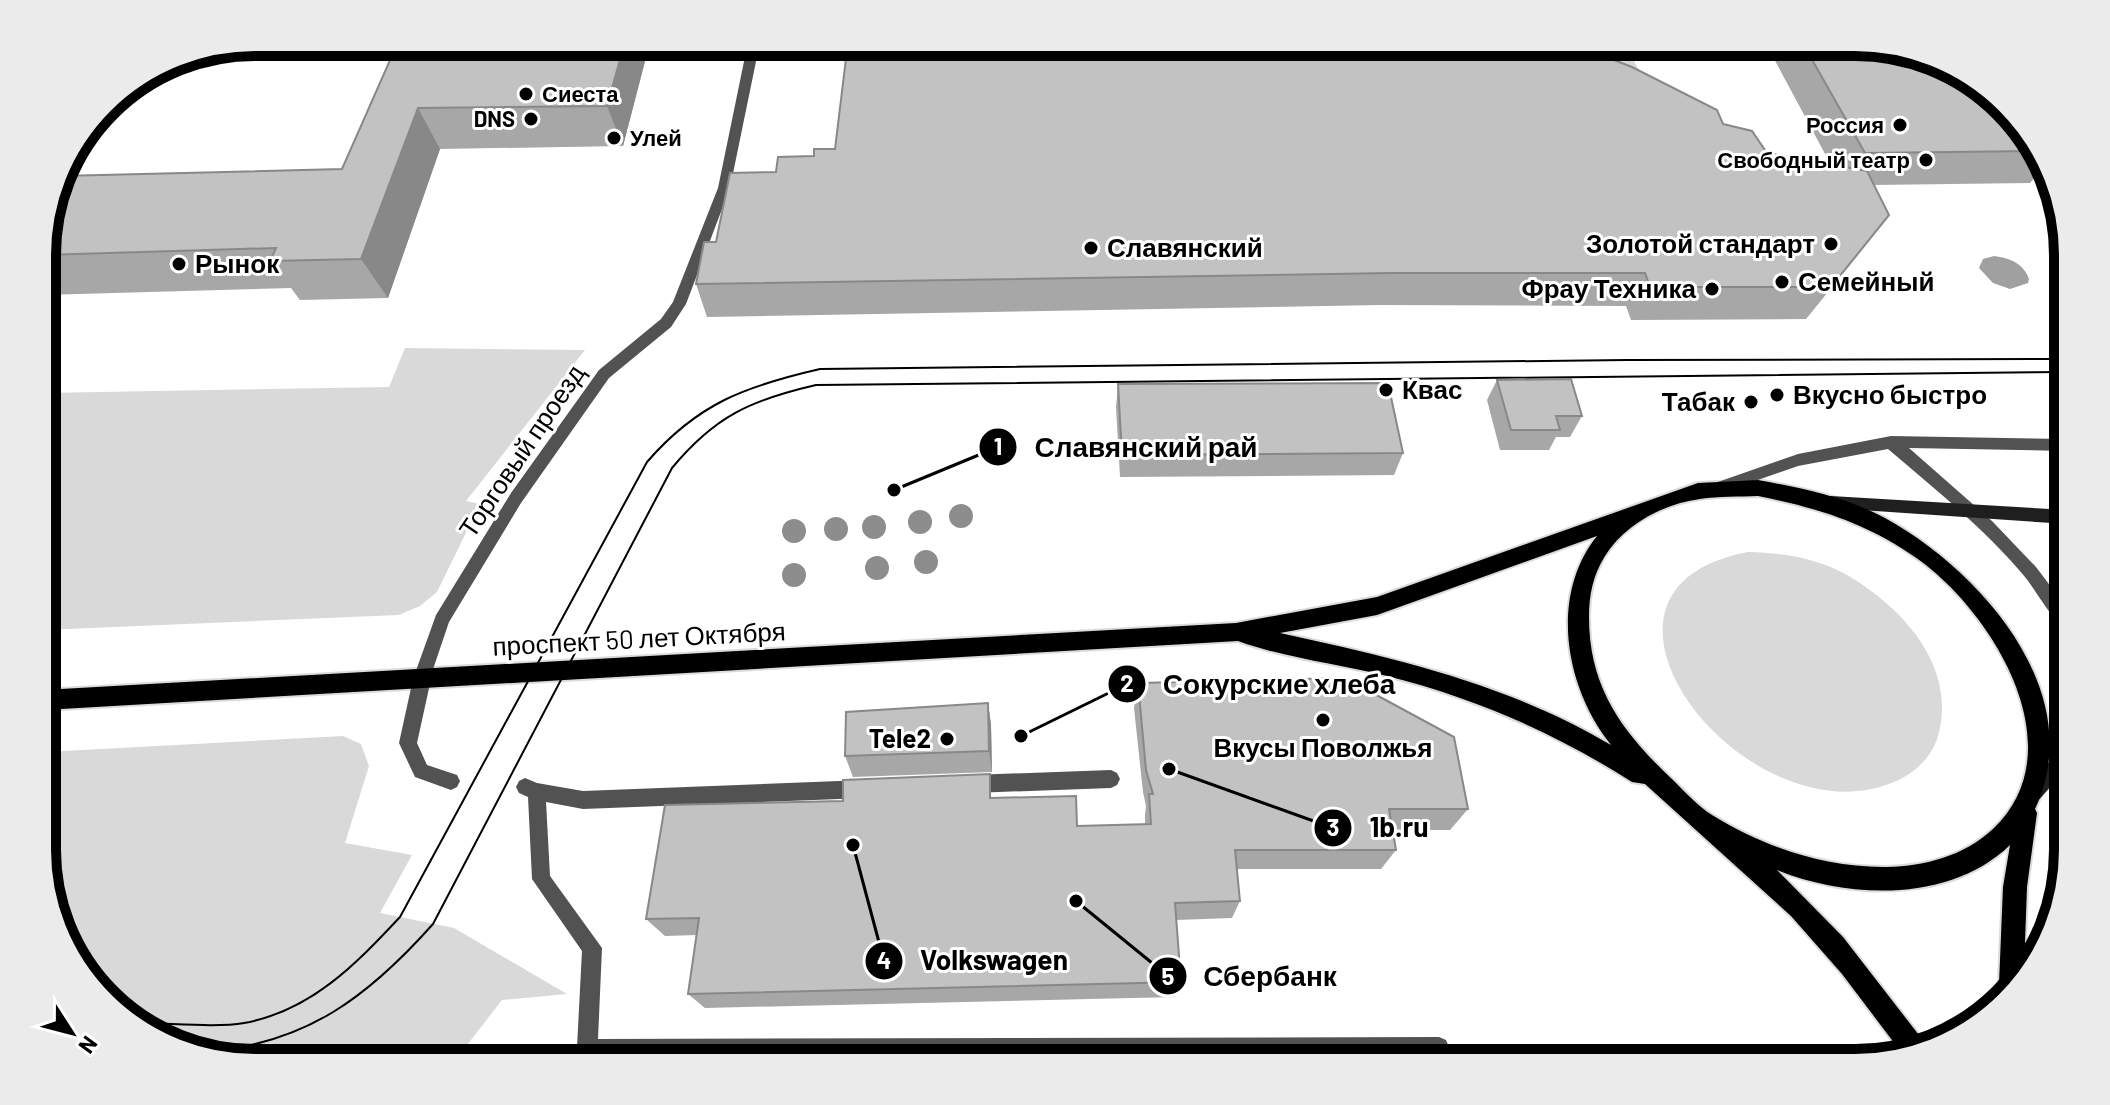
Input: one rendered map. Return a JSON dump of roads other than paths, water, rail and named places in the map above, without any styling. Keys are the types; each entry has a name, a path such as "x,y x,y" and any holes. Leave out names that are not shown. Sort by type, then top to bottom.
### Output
{"main road":[{"path":"1908,1041 1825,935 1783,891 1708,824 1674,799 1640,766 1608,722 1587,676 1579,643 1577,612 1585,573 1604,541 1631,515 1670,495 1720,487 1771,488 1825,501 2054,516"},
{"path":"1825,501 1881,526 1917,548 1966,590 1993,622 2023,674 2034,710 2039,747 2020,840 2011,973"},
{"name":"проспект 50 лет Октября","path":"56,699 1236,632 1377,606 1631,515"},
{"name":"проспект 50 лет Октября","path":"1236,632 1419,674 1489,697 1581,740 1674,799"},
{"path":"1708,824 1758,852 1810,870 1863,879 1914,877 1958,865 1986,850 2010,830 2030,797 2054,769"}],"street":[{"name":"Торговый проезд","path":"451,781 421,771 408,743 422,679 442,620 516,498 604,374 666,323 679,304 724,188 751,56"},
{"path":"1720,487 1798,460 1891,442 2054,445"},
{"path":"1891,442 1969,509 2036,578 2054,604"},
{"path":"955,785 1111,779"},
{"path":"584,1049 592,948 541,879 531,789 583,800 878,788"},
{"path":"1249,1049 1439,1047"}],"tram line":[{"path":"157,1023 244,1023 290,1008 331,983 400,917 647,462 685,425 746,390 820,369 1626,360 2054,359"},
{"path":"238,1048 305,1027 333,1012 384,974 433,924 672,468 719,423 753,404 816,385 2054,372"}],"place":[{"name":"Сиеста","path":"526,94"},
{"name":"DNS","path":"531,119"},
{"name":"Россия","path":"1900,125"},
{"name":"Улей","path":"614,138"},
{"name":"Свободный театр","path":"1926,160"},
{"name":"Золотой стандарт","path":"1831,244"},
{"name":"Славянский","path":"1091,248"},
{"name":"Рынок","path":"179,264"},
{"name":"Семейный","path":"1782,282"},
{"name":"Фрау Техника","path":"1712,289"},
{"name":"Квас","path":"1386,390"},
{"name":"Вкусно быстро","path":"1777,395"},
{"name":"Табак","path":"1751,402"},
{"name":"Славянский рай","path":"894,490"},
{"name":"Вкусы Поволжья","path":"1323,720"},
{"name":"Сокурские хлеба","path":"1021,736"},
{"name":"Tele2","path":"947,739"},
{"name":"1b.ru","path":"1169,769"},
{"name":"Volkswagen","path":"853,845"},
{"name":"Сбербанк","path":"1076,901"}]}
